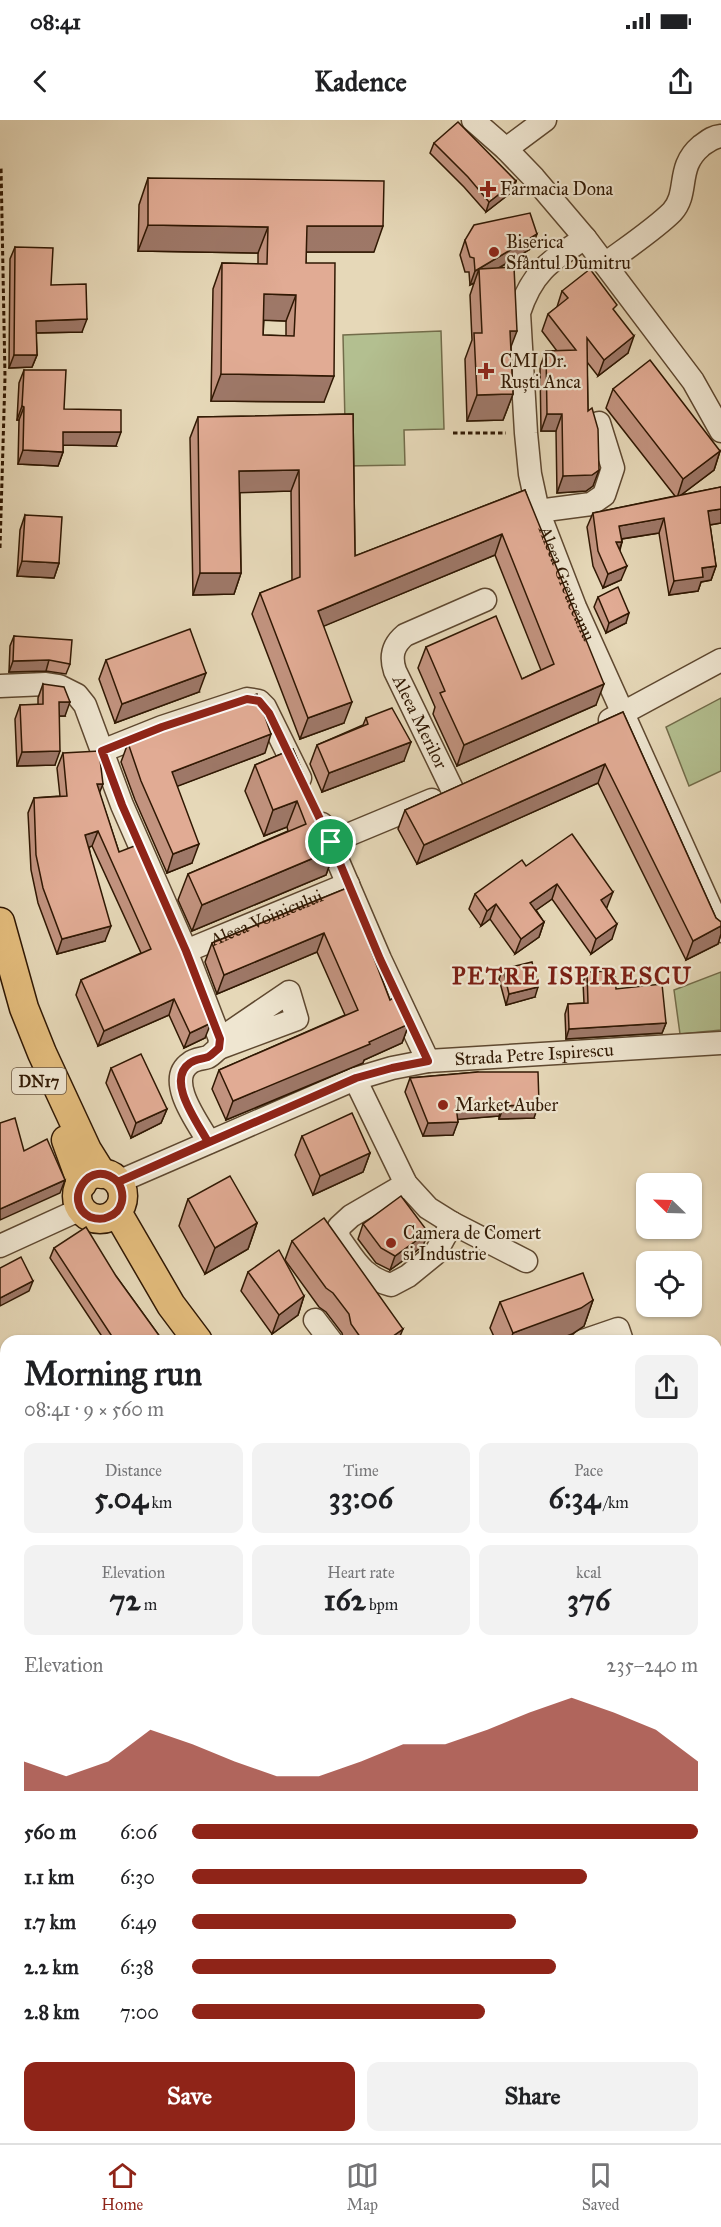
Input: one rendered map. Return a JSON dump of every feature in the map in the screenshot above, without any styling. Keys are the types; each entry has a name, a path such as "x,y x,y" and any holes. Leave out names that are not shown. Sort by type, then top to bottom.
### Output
{"main road":[{"name":"DN17","path":"0,922 24,1008 87,1150 101,1197 127,1253 160,1312 177,1335"},
{"name":"DN17","path":"0,977 28,1058 73,1156 171,1305 194,1335"}],"street":[{"path":"473,120 534,178 585,238 693,381 721,431"},
{"path":"506,149 545,120"},
{"path":"605,264 672,212 681,199 686,165 695,152 712,137 721,136"},
{"name":"Aleea Greuceanu","path":"585,238 554,258 537,275 525,295 519,313 530,474 538,511 576,607 720,925"},
{"path":"693,381 721,409"},
{"path":"538,511 591,504 604,495 613,468 599,423"},
{"name":"Aleea Merilor","path":"453,791 395,671 392,660 393,651 398,641 405,635 485,600"},
{"path":"592,728 721,660"},
{"path":"0,686 46,684 59,686 77,695 92,720 122,805 186,951 220,1044 209,1057 191,1061 183,1070 180,1079 181,1091 208,1142"},
{"path":"102,751 247,699 254,700 265,707 331,842 380,959 428,1061"},
{"path":"331,842 474,782"},
{"name":"Aleea Voinicului","path":"186,951 348,884"},
{"name":"Strada Petre Ispirescu","path":"0,1246 208,1142 356,1078 428,1061 721,1043"},
{"path":"356,1078 406,1185 428,1208 526,1261"},
{"path":"406,1185 351,1216 339,1227 338,1237 361,1269 376,1281 391,1285 408,1276 435,1254 452,1223"},
{"path":"315,1320 326,1335"},
{"path":"600,1335 618,1329 620,1335"}],"path":[{"path":"0,548 5,377 1,166"},
{"path":"453,433 526,434"}],"green space":[{"path":"441,331 444,429 404,430 405,465 346,466 343,335"},
{"path":"721,698 721,771 689,786 666,727"},
{"path":"721,972 721,1030 680,1034 674,990"}],"building":[{"path":"458,122 516,181 489,202 434,143"},
{"path":"148,178 384,181 383,226 307,226 306,263 335,263 334,376 221,374 222,263 267,264 268,227 148,225","holes":["264,294 296,295 294,336 263,335"]},
{"path":"530,213 537,234 475,271 474,258 470,257 465,240 474,225"},
{"path":"15,247 53,248 51,285 86,284 87,319 36,321 37,355 14,355"},
{"path":"514,267 517,331 510,331 513,394 477,395 474,333 482,333 479,269"},
{"path":"590,269 617,305 613,309 634,336 604,360 587,338 588,411 592,408 598,429 599,470 592,475 563,476 562,414 547,414 546,351 576,350 548,314 568,298 562,291"},
{"path":"650,360 720,451 683,479 613,389"},
{"path":"24,370 66,370 64,409 121,410 121,432 63,432 63,452 23,450"},
{"path":"353,414 355,556 525,490 604,684 464,745 440,693 445,691 426,647 496,616 522,679 554,664 502,534 318,611 352,702 308,718 260,593 300,577 299,470 239,471 241,573 200,573 198,417"},
{"path":"721,487 721,509 708,511 716,566 702,568 703,577 674,581 664,518 619,526 622,542 616,542 627,566 608,574 598,551 593,513"},
{"path":"25,515 62,517 59,563 22,561"},
{"path":"618,587 629,613 609,623 598,597"},
{"path":"190,629 206,673 122,704 106,660"},
{"path":"14,636 72,640 70,664 49,660 13,661"},
{"path":"43,684 64,687 70,702 59,702 60,751 22,752 20,705 43,704"},
{"path":"257,694 271,734 172,772 199,844 173,854 141,781 128,743"},
{"path":"392,708 411,742 329,773 317,745 368,724 366,718"},
{"path":"623,712 716,918 721,922 721,926 693,941 605,764 424,845 405,810"},
{"path":"293,749 335,849 202,905 188,874 306,824 297,801 273,810 255,765"},
{"path":"99,751 103,784 97,784 119,852 137,845 179,941 211,1023 190,1033 174,999 104,1031 81,980 151,949 98,831 85,835 111,926 62,939 43,888 36,855 34,798 67,796 63,753"},
{"path":"572,834 613,892 601,900 617,924 596,939 557,884 530,903 544,922 521,939 496,904 487,911 475,894 522,860 526,866"},
{"path":"347,888 390,1000 396,996 409,1024 369,1042 370,1044 233,1101 219,1070 358,1010 324,933 224,975 212,943"},
{"path":"532,962 538,987 509,994 503,969"},
{"path":"615,971 616,989 662,984 666,1023 569,1029 568,1004 588,1003 587,972"},
{"path":"141,1054 167,1109 136,1123 111,1068"},
{"path":"478,1072 538,1072 539,1104 504,1106 504,1102 456,1106 458,1122 428,1123 410,1078"},
{"path":"352,1113 370,1153 320,1176 302,1136"},
{"path":"15,1118 24,1151 47,1139 65,1180 0,1209 0,1123"},
{"path":"230,1176 257,1223 215,1248 188,1199"},
{"path":"401,1196 428,1232 395,1256 381,1248 363,1224"},
{"path":"324,1218 403,1329 394,1335 359,1335 351,1324 349,1314 333,1293 326,1288 292,1241"},
{"path":"86,1227 116,1276 159,1335 111,1335 54,1248"},
{"path":"279,1250 304,1296 279,1315 248,1272"},
{"path":"21,1257 33,1281 0,1298 0,1268"},
{"path":"583,1273 593,1300 581,1308 513,1333 500,1302"}],"place":[{"name":"Farmacia Dona","path":"488,189"},
{"name":"Biserica Sfântul Dumitru","path":"494,252"},
{"name":"CMI Dr. Ruști Anca","path":"486,371"},
{"name":"Market Auber","path":"443,1105"},
{"name":"Camera de Comert si Industrie","path":"391,1243"}],"district":[{"name":"PETRE ISPIRESCU","path":"572,976"}],"route":[{"path":"331,842 269,713 259,701 247,699 162,727 102,751 122,805 186,951 220,1039 219,1048 209,1057 191,1061 183,1070 180,1079 181,1091 208,1142 118,1182 102,1174 94,1174 87,1178 78,1196 78,1203 85,1214 103,1219 117,1212 123,1201 122,1188 118,1182 356,1078 428,1061 380,959 331,842"}]}
